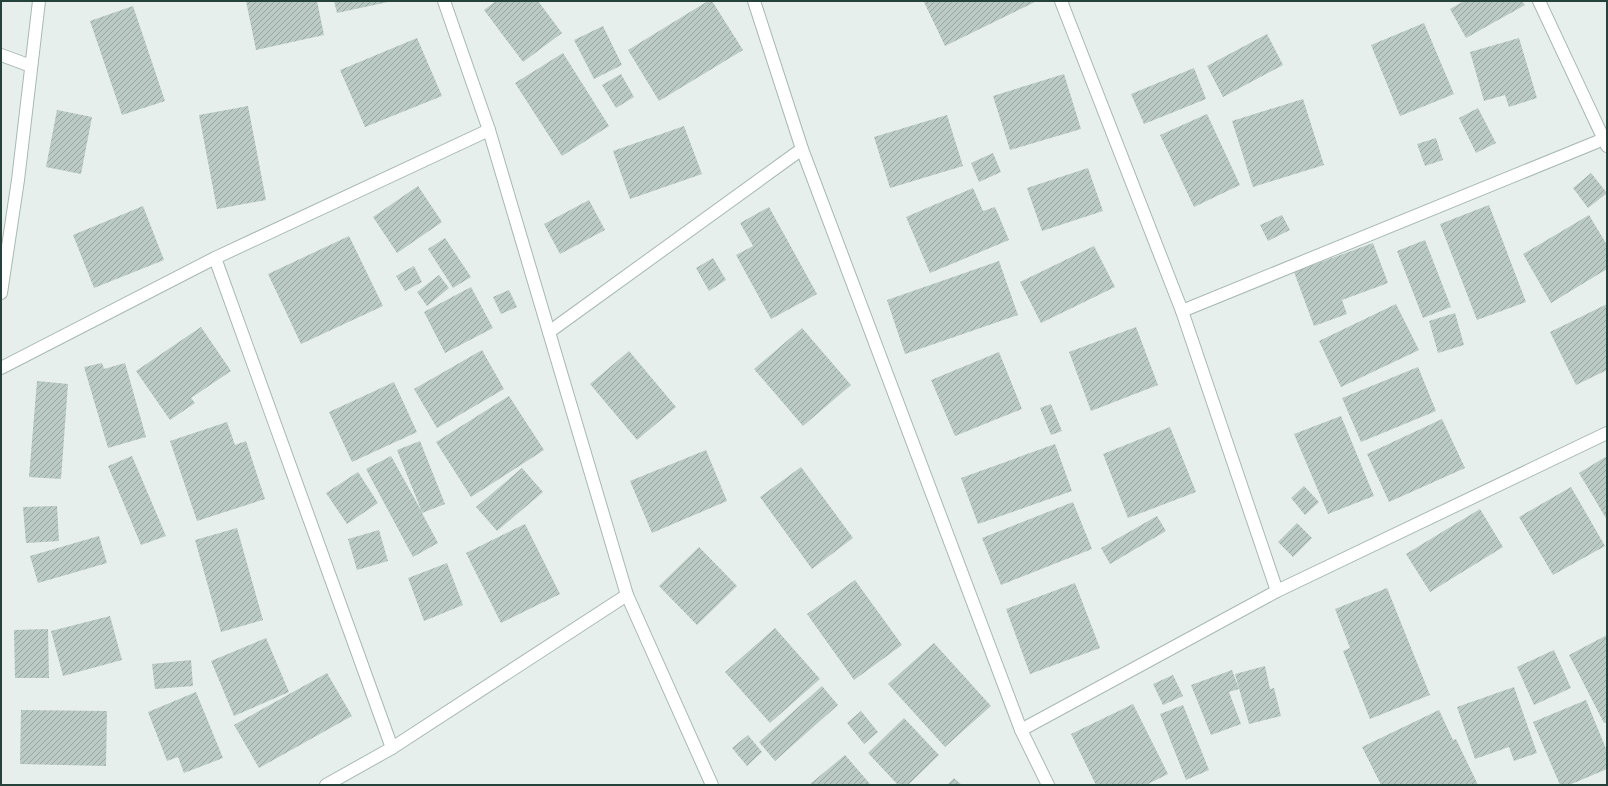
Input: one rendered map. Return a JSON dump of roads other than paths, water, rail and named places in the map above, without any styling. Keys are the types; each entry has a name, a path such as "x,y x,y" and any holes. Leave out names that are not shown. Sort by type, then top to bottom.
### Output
{"street":[{"path":"1,293 18,180 40,1"},
{"path":"444,1 489,130 627,595 712,785"},
{"path":"754,1 802,148 1020,730 1048,785"},
{"path":"1061,1 1182,311 1278,591"},
{"path":"1182,311 1605,143 1539,1"},
{"path":"1,55 31,66"},
{"path":"1,368 214,258 489,130"},
{"path":"549,332 802,148"},
{"path":"214,258 392,748"},
{"path":"1020,730 1278,591 1607,433"},
{"path":"326,785 392,748 627,595"}]}
